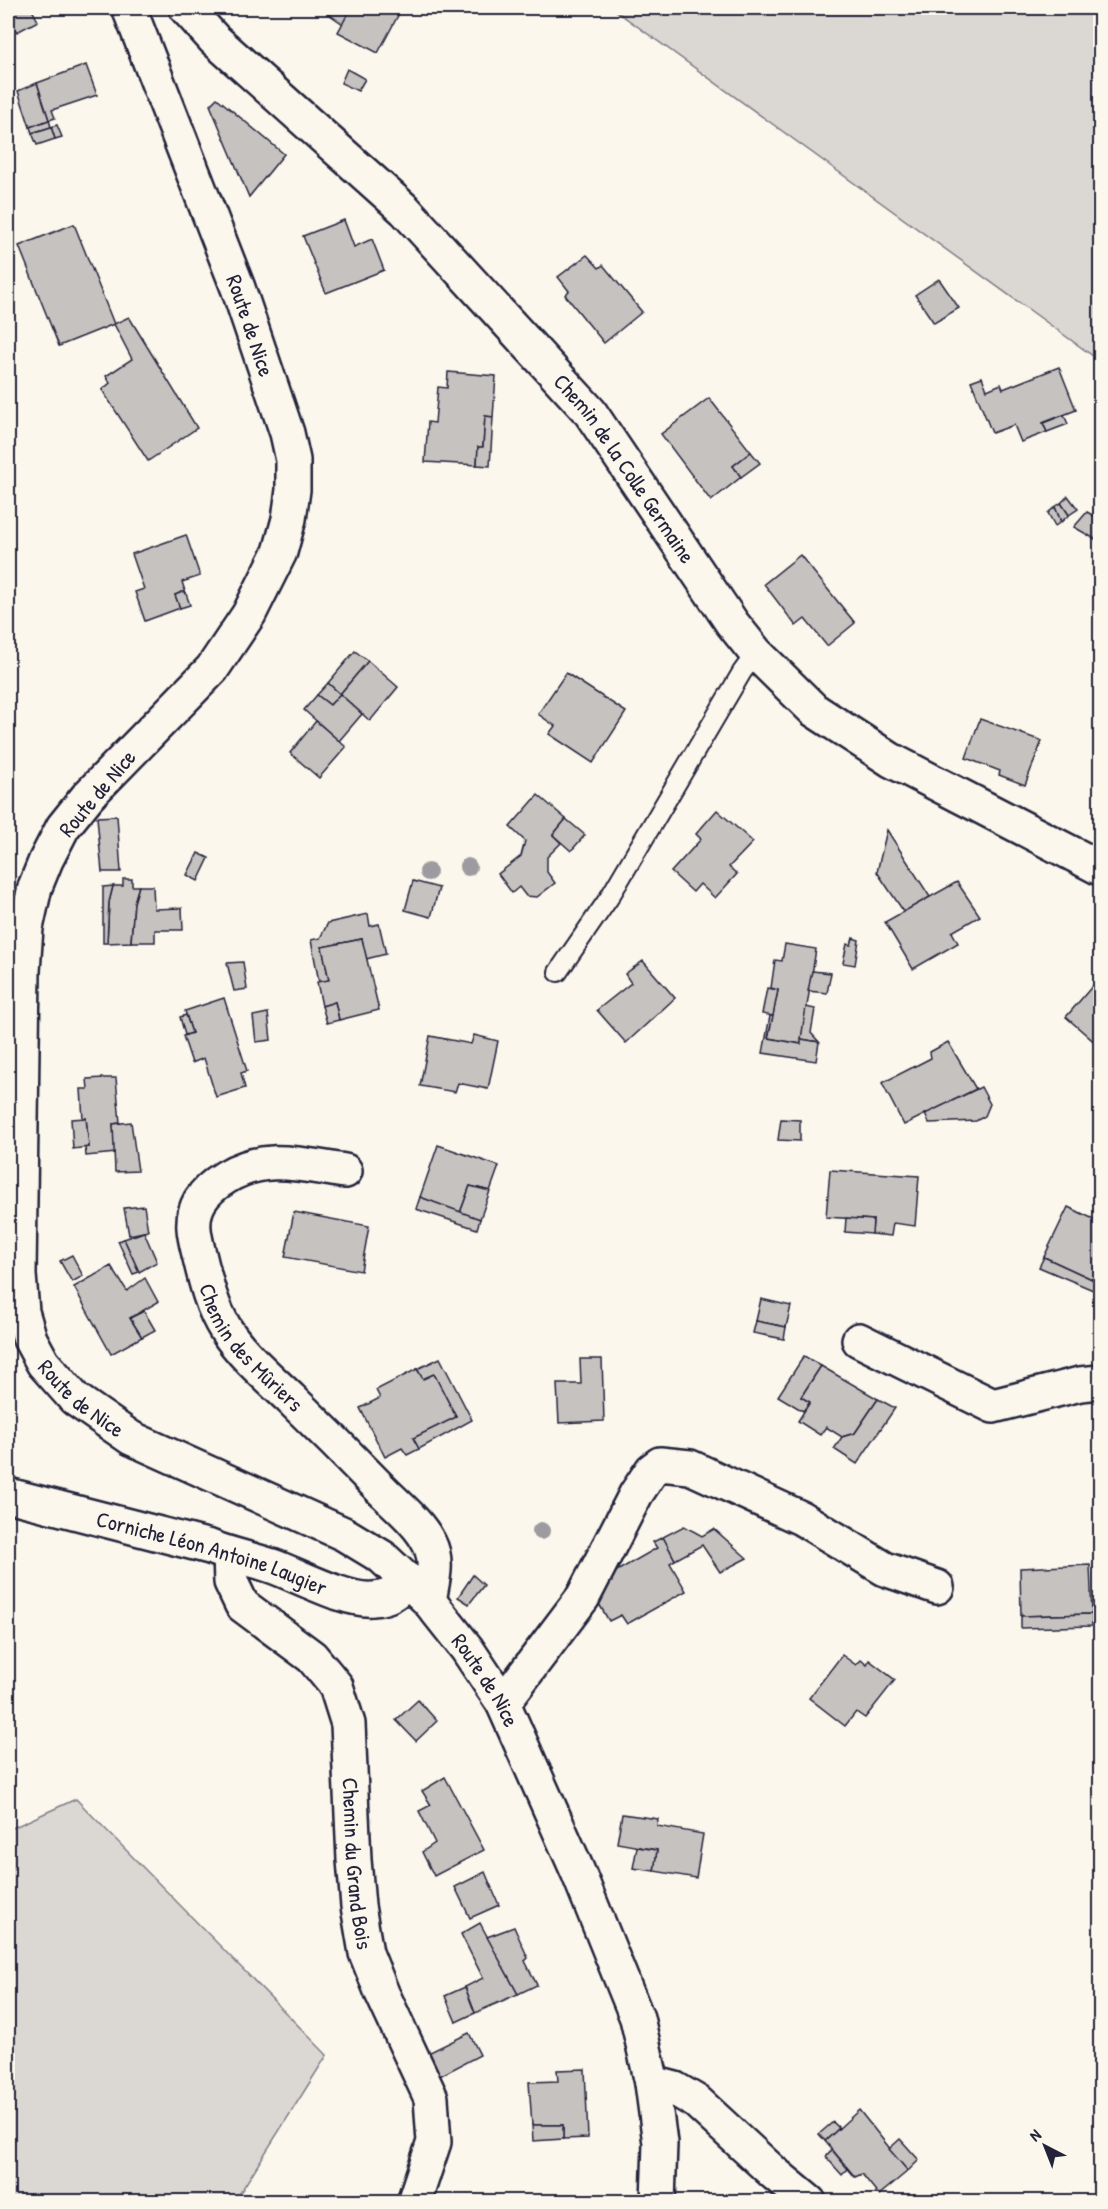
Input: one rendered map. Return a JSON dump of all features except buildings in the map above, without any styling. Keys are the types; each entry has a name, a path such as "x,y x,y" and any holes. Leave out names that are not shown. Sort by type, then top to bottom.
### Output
{"street":[{"name":"Route de Nice","path":"129,8 238,288 287,433 293,460 293,490 289,519 280,552 249,614 212,669 88,796 63,827 35,887 27,928 23,971 19,1275 22,1312 30,1339 43,1363 75,1399 104,1420 148,1446 344,1534 382,1557 419,1591 467,1649 503,1703 578,1872 633,2008 652,2083 660,2143 658,2202"},
{"name":"Chemin de la Colle Germaine","path":"186,8 214,39 405,210 590,412 732,623 756,654 814,710 891,760 1101,868"},
{"name":"Chemin des Mûriers","path":"345,1171 281,1162 261,1162 238,1170 218,1182 204,1195 195,1209 192,1230 212,1305 227,1332 254,1364 335,1441 416,1524 429,1542 434,1554 435,1568 419,1591"},
{"path":"859,1340 993,1406 1080,1384 1101,1382"},
{"path":"503,1703 583,1597 636,1494 652,1470 660,1464 690,1467 801,1518 885,1569 937,1587"},
{"name":"Corniche Léon Antoine Laugier","path":"8,1495 210,1547 230,1555 270,1565 354,1598 371,1600 419,1591"},
{"name":"Chemin du Grand Bois","path":"230,1555 231,1582 242,1605 312,1657 336,1686 348,1724 356,1883 366,1953 431,2098 434,2142 414,2202"},
{"path":"652,2083 675,2089 697,2102 759,2160 809,2202"}],"lane":[{"path":"558,972 609,898 742,672 756,654"}],"shaded area":[{"path":"612,8 1100,8 1100,361"},
{"path":"76,1799 327,2055 235,2201 8,2201 8,1830"}]}
